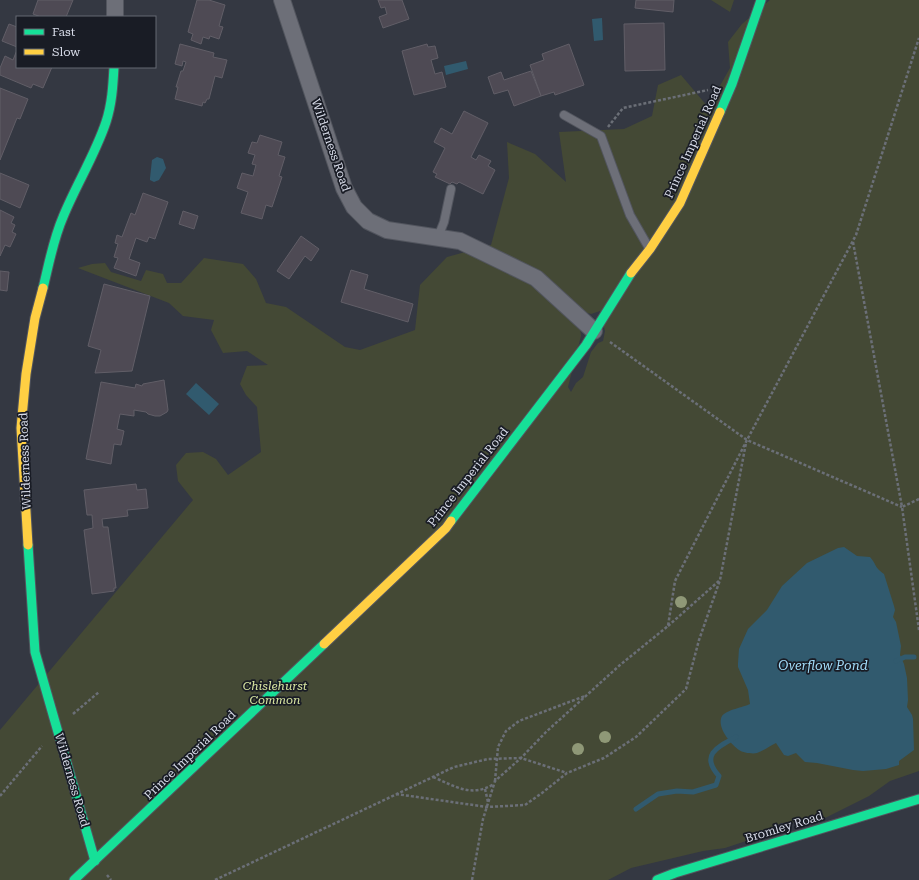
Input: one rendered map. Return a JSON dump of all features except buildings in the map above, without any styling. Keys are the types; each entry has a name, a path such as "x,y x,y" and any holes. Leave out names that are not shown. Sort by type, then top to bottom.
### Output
{"main road":[{"name":"Prince Imperial Road","path":"74,880 446,528 586,344 628,278 650,249 680,203 732,84 761,0"},
{"name":"Wilderness Road","path":"95,861 35,652 21,428 26,374 36,310 55,238 106,121 112,93 114,68"},
{"name":"Bromley Road","path":"658,880 675,873 881,810 919,800"}],"street":[{"path":"115,0 115,16"},
{"name":"Wilderness Road","path":"283,0 344,188 354,206 368,222 386,230 460,241 536,278 594,331"}],"lane":[{"path":"564,115 601,136 630,215 650,249"},
{"path":"438,237 444,222 451,189"}],"path":[{"path":"668,626 675,582 747,440 856,235 919,38"},
{"path":"601,136 623,108 732,84"},
{"path":"853,241 902,507 919,630"},
{"path":"594,331 747,440 902,507 919,500"},
{"path":"396,794 487,807 525,805 567,773 604,758 636,736 686,689 699,640 720,580 747,440"},
{"path":"433,777 462,789 473,791 485,789 620,664 668,626 720,580"},
{"path":"472,880 483,820 494,782 498,759 498,747 506,731 519,721 587,695"},
{"path":"215,880 454,767 488,760 520,758 567,773"},
{"path":"485,789 488,802"}],"green space":[{"path":"711,0 734,0 730,12"},
{"name":"Chislehurst Common","path":"770,0 919,0 919,771 890,781 869,796 823,819 807,822 781,823 749,840 725,848 703,851 631,868 608,880 0,880 0,730 193,500 178,481 176,465 186,453 203,452 216,459 228,475 261,452 257,407 246,395 240,384 247,366 268,365 247,351 223,353 211,330 214,320 183,316 169,303 78,268 92,264 105,263 111,272 141,281 146,270 163,274 167,283 181,283 204,258 243,264 256,279 266,303 286,307 345,347 360,350 415,330 420,285 447,257 491,245 509,178 507,142 535,154 566,182 559,132 624,129 652,116 658,85 681,75 708,107 730,68 728,42 742,24","holes":["578,310 591,314 600,311 605,331 603,341 598,343 591,352 583,377 576,383 571,392 568,387 581,336"]}],"water":[{"path":"602,18 603,40 594,41 592,19"},
{"path":"466,61 468,69 446,75 444,66"},
{"path":"157,157 163,159 166,168 159,180 154,182 150,180 152,160"},
{"path":"196,383 219,404 209,415 186,394"},
{"name":"Overflow Pond","path":"844,547 857,556 870,557 877,568 884,574 895,610 893,617 896,622 901,646 900,655 904,664 907,678 907,707 913,719 914,750 899,761 899,765 886,769 863,771 805,762 796,753 788,756 784,755 776,743 757,753 741,751 732,744 725,735 721,725 721,720 722,716 727,712 750,704 748,690 738,667 739,649 748,629 767,610 782,586 807,563 838,548"}],"waterway":[{"path":"896,661 905,657 914,657"},
{"path":"636,809 658,794 677,791 693,792 716,785 719,776 713,769 711,762 713,752 723,744 736,737"}],"traffic: fast":[{"path":"720,112 732,84 761,0"},
{"path":"43,288 56,234 68,205 102,134 106,122 113,88 114,68"},
{"path":"451,521 586,345 631,273"},
{"path":"28,545 35,652 95,861"},
{"path":"74,880 324,644"},
{"path":"657,880 675,873 919,799"}],"traffic: slow":[{"path":"631,273 650,249 680,203 720,112"},
{"path":"28,545 21,428 26,374 35,318 43,288"},
{"path":"324,644 446,528 451,521"}]}
